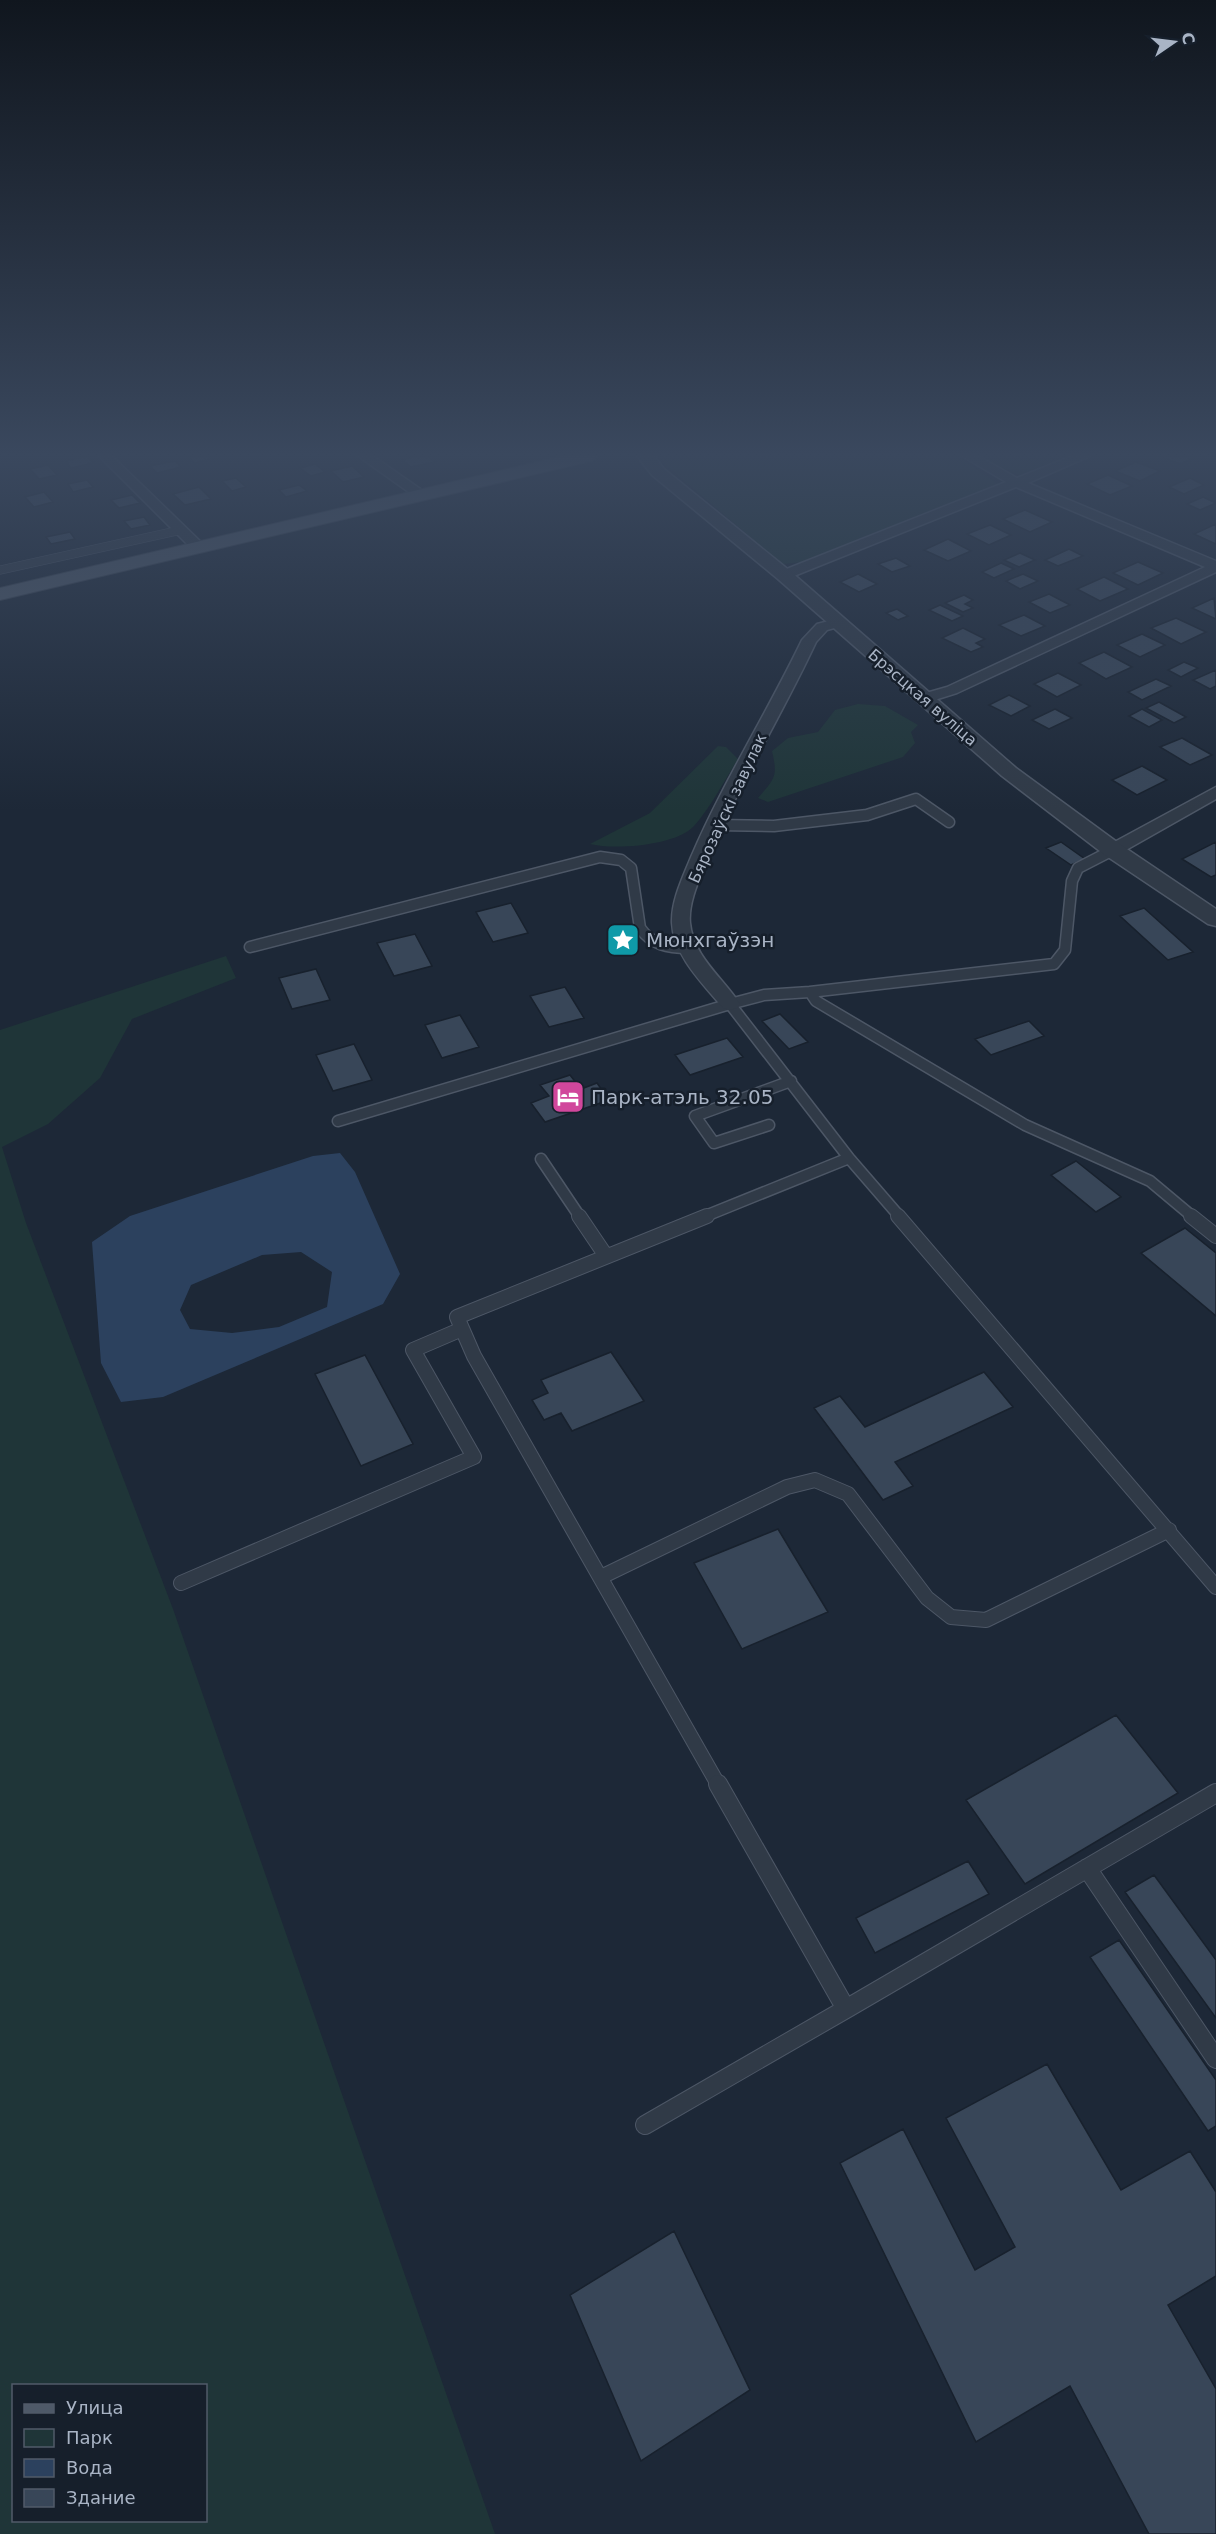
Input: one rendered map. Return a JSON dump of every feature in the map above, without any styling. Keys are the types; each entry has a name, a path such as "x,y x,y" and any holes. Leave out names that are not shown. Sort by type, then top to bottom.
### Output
{"main road":[{"path":"0,594 85,574"}],"street":[{"path":"925,698 952,690 1200,574"},
{"name":"Брэсцкая вуліца","path":"784,575 1009,772 1113,850 1216,919"},
{"name":"Бярозаўскі завулак","path":"730,1004 688,948 681,920 688,887 716,825 809,640 822,627 837,623"},
{"path":"1113,850 1216,792"}],"lane":[{"path":"716,825 774,826 867,815 916,799 950,822"},
{"path":"338,1121 764,994 810,992 1054,964 1065,950 1072,881 1078,868 1113,850"},
{"path":"250,947 600,857 621,860 631,868 640,928 645,936 656,944 668,948 688,948"},
{"path":"810,992 816,1002 1025,1125 1150,1181 1216,1236"},
{"path":"730,1004 849,1158 1216,1587"},
{"path":"769,1125 714,1143 695,1116 791,1081"},
{"path":"846,2008 474,1356 457,1317 849,1158"},
{"path":"542,1159 606,1256"},
{"path":"181,1583 474,1457 413,1350 462,1329"},
{"path":"601,1577 787,1488 815,1480 848,1494 927,1598 951,1617 986,1620 1169,1530"},
{"path":"645,2125 1216,1793"},
{"path":"1087,1868 1216,2059"}],"green space":[{"path":"858,704 885,706 918,725 911,732 915,743 903,757 768,802 758,798 774,777 775,766 772,751 788,738 818,732 835,710"},
{"path":"718,746 726,747 738,759 706,811 685,833 644,845 614,847 590,844 650,813"},
{"path":"226,956 236,978 132,1019 100,1078 48,1124 2,1147 26,1223 173,1609 495,2534 0,2534 0,1030"}],"water":[{"path":"340,1153 355,1172 400,1274 383,1304 163,1397 121,1402 101,1363 92,1242 130,1216 313,1156","holes":["301,1252 332,1272 327,1307 279,1327 232,1333 190,1329 180,1310 191,1285 262,1255"]}],"building":[{"path":"858,574 877,584 859,592 840,582"},
{"path":"987,574 1002,574 994,578"},
{"path":"1024,574 1038,581 1020,589 1006,581"},
{"path":"1116,574 1160,574 1138,585"},
{"path":"1104,577 1128,589 1100,601 1077,589"},
{"path":"1049,594 1070,605 1050,613 1029,602"},
{"path":"964,595 973,600 965,604 973,608 963,612 945,603"},
{"path":"1214,598 1216,619 1192,608"},
{"path":"940,605 963,616 952,621 929,610"},
{"path":"897,609 908,616 898,620 886,613"},
{"path":"1024,615 1045,626 1021,636 999,625"},
{"path":"1176,618 1206,632 1181,644 1151,628"},
{"path":"963,628 985,639 976,643 983,647 971,652 942,638"},
{"path":"1142,634 1165,645 1140,657 1117,645"},
{"path":"1104,652 1132,667 1106,679 1079,663"},
{"path":"1184,662 1198,668 1181,677 1168,670"},
{"path":"1216,670 1216,686 1210,689 1193,680"},
{"path":"1058,673 1081,685 1057,697 1034,684"},
{"path":"1156,679 1171,686 1142,700 1128,692"},
{"path":"1009,695 1030,706 1011,716 989,705"},
{"path":"1159,702 1186,717 1174,723 1146,708"},
{"path":"1055,709 1072,718 1049,729 1032,720"},
{"path":"1142,709 1162,720 1149,727 1129,716"},
{"path":"1182,738 1212,755 1190,765 1160,747"},
{"path":"1142,766 1167,780 1137,795 1112,780"},
{"path":"1061,842 1085,859 1071,865 1046,848"},
{"path":"1216,842 1216,875 1211,877 1182,859"},
{"path":"511,903 528,933 493,942 476,912"},
{"path":"1144,908 1193,952 1168,960 1120,916"},
{"path":"415,934 432,966 394,976 377,943"},
{"path":"316,969 330,1000 292,1009 279,978"},
{"path":"565,987 584,1018 549,1027 530,996"},
{"path":"780,1014 808,1042 789,1049 762,1021"},
{"path":"460,1015 479,1047 442,1058 425,1025"},
{"path":"1029,1021 1044,1036 991,1055 975,1039"},
{"path":"727,1038 743,1057 690,1075 675,1055"},
{"path":"354,1044 372,1080 333,1091 316,1055"},
{"path":"570,1075 581,1089 597,1083 609,1100 545,1122 531,1103 549,1096 540,1085"},
{"path":"1076,1161 1121,1197 1096,1212 1051,1175"},
{"path":"1185,1228 1216,1253 1216,1316 1141,1253"},
{"path":"611,1352 644,1401 572,1431 561,1413 544,1420 532,1400 548,1393 541,1380"},
{"path":"365,1355 413,1444 361,1466 315,1374"},
{"path":"984,1372 1013,1407 895,1462 913,1486 883,1500 814,1408 840,1396 865,1427"},
{"path":"778,1529 828,1612 742,1649 694,1563"},
{"path":"1116,1715 1178,1793 1025,1884 966,1800"},
{"path":"968,1861 989,1894 875,1953 856,1918"},
{"path":"1154,1875 1216,1960 1216,2018 1125,1892"},
{"path":"1119,1940 1216,2080 1216,2126 1208,2131 1090,1957"},
{"path":"1047,2064 1121,2190 1190,2151 1216,2192 1216,2276 1168,2305 1216,2389 1216,2534 1149,2534 1070,2386 976,2442 840,2163 903,2129 975,2270 1015,2247 946,2118"},
{"path":"674,2231 750,2390 641,2461 570,2295"}],"place":[{"name":"Мюнхгаўзэн","path":"623,940"},
{"name":"Парк-атэль 32.05","path":"568,1097"}]}
